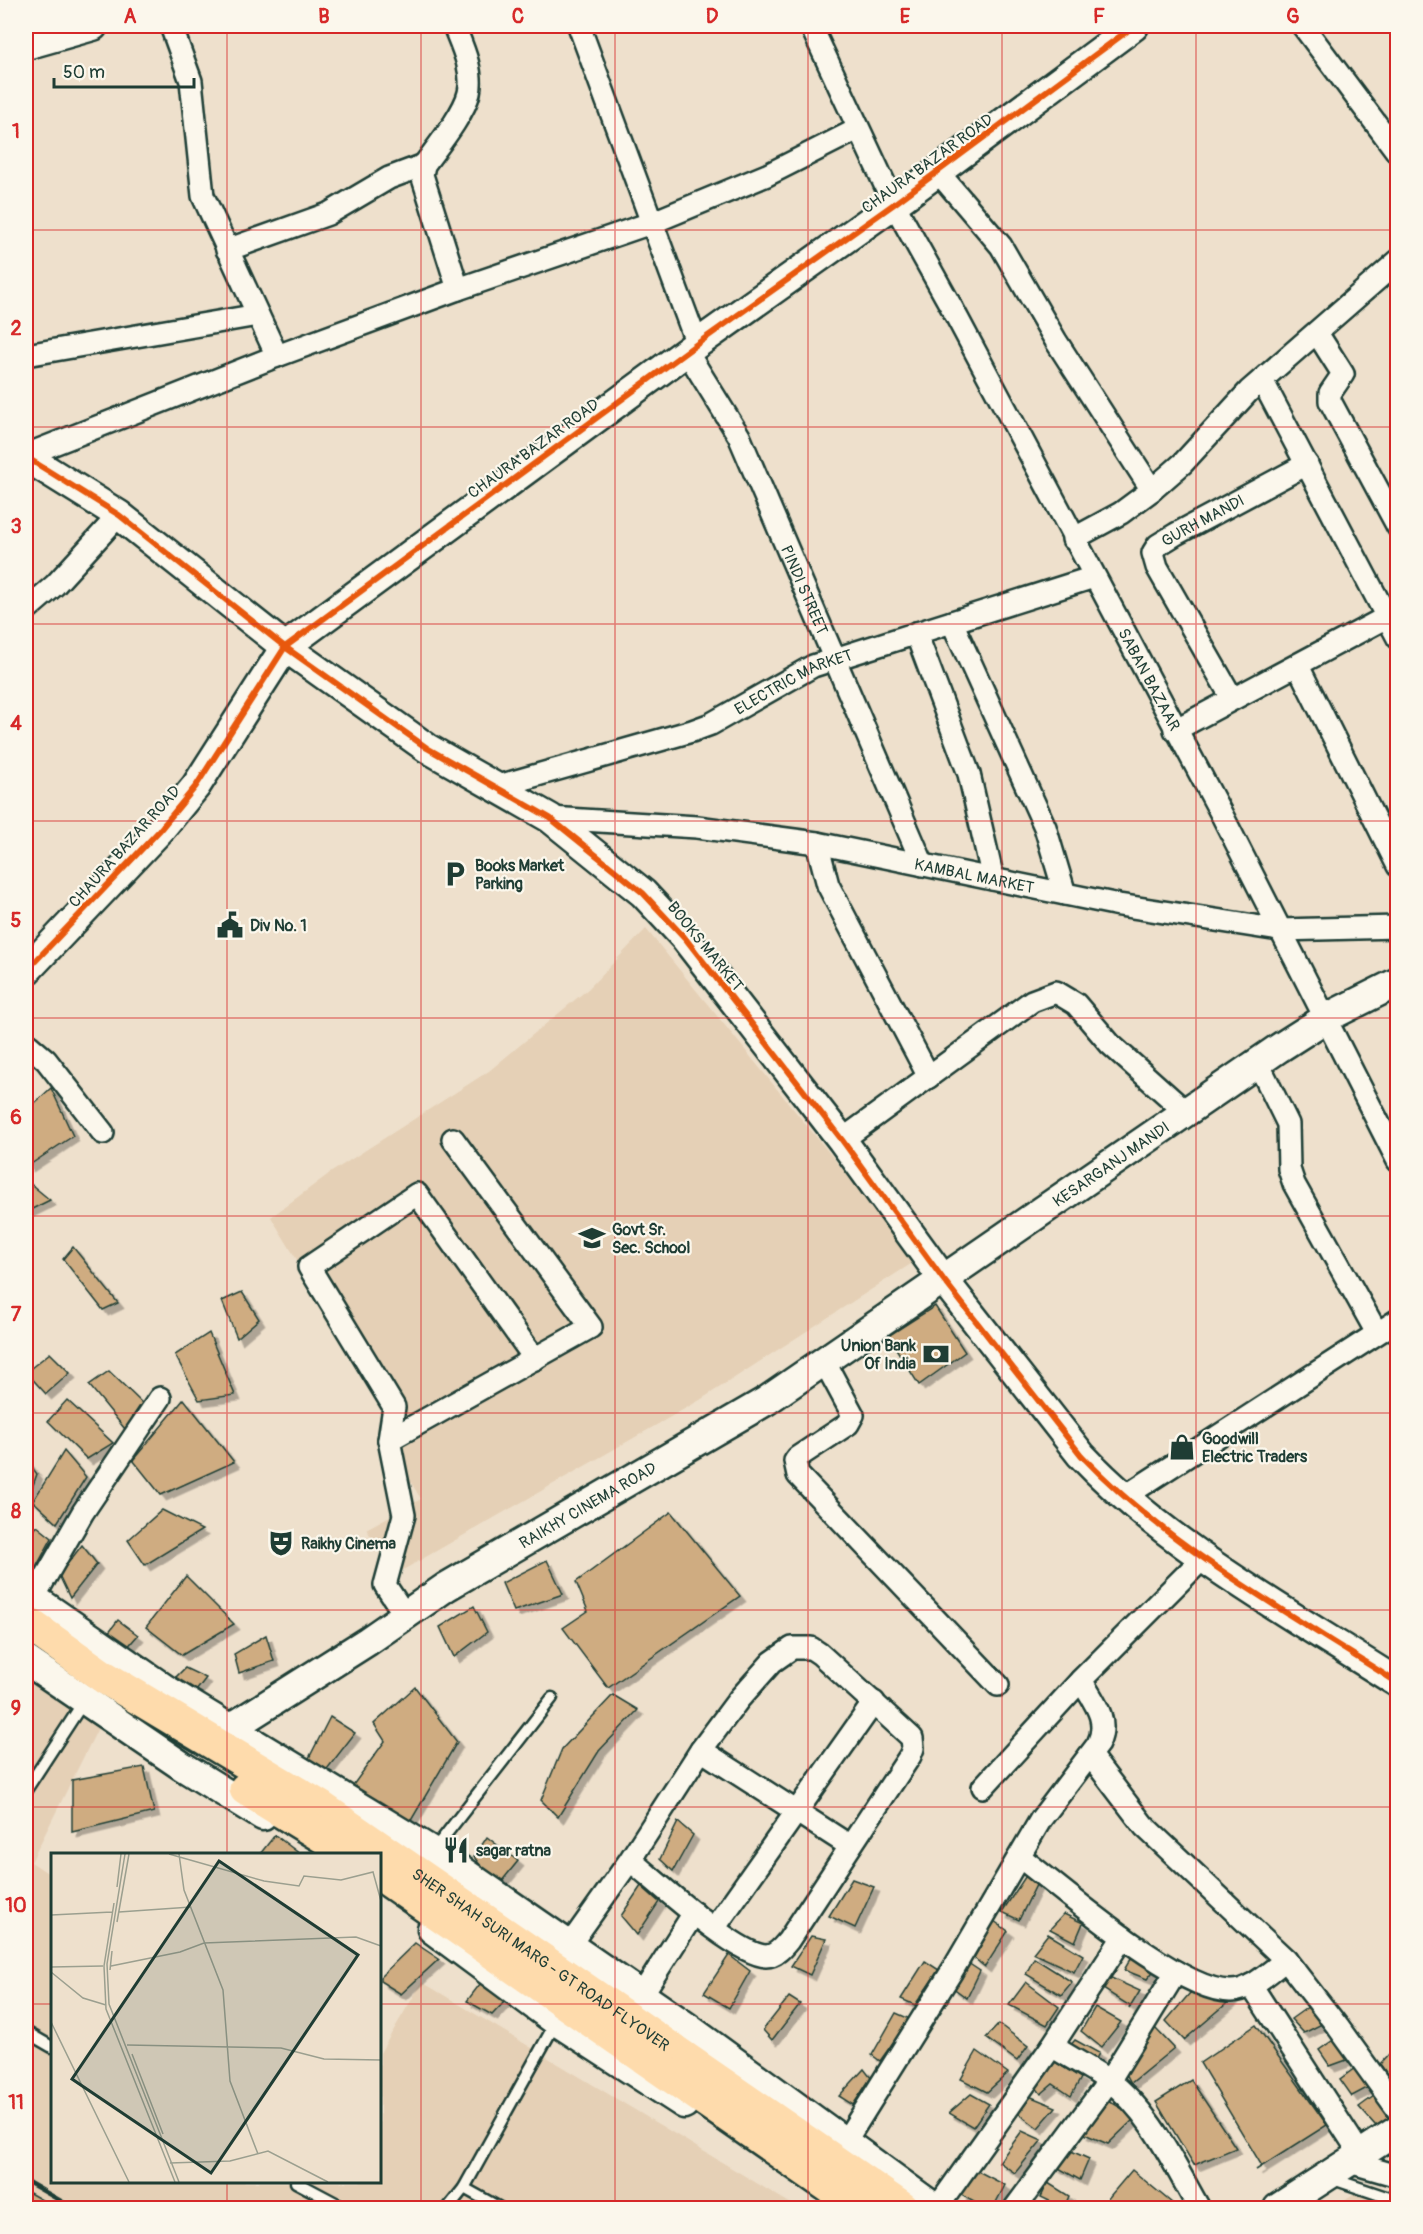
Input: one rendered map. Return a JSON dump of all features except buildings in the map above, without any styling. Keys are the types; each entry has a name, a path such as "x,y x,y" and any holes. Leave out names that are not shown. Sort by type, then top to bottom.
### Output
{"main road":[{"name":"SHER SHAH SURI MARG - GT ROAD FLYOVER","path":"28,1605 104,1677 331,1814 902,2208"},
{"path":"26,1648 350,1853"},
{"name":"SHER SHAH SURI MARG - GT ROAD FLYOVER","path":"381,1875 861,2208"}],"street":[{"path":"26,45 93,26"},
{"path":"171,26 191,81 203,196 277,356"},
{"path":"454,26 470,76 469,93 424,165 425,186 458,290"},
{"name":"PINDI STREET","path":"579,26 651,223 692,348 738,436 923,865"},
{"name":"SABAN BAZAAR","path":"811,26 894,204 958,318 1174,730 1222,814 1398,1161"},
{"name":"CHAURA BAZAR ROAD","path":"26,971 159,831 196,786 285,647 692,348 938,172 1134,26"},
{"path":"1303,26 1398,153"},
{"path":"26,456 277,356 651,223 767,175 858,129"},
{"path":"227,250 328,214 389,178 424,165"},
{"path":"938,172 1001,246 1056,341 1152,490"},
{"path":"1073,539 1121,513 1152,490 1183,463 1228,412 1398,261"},
{"path":"26,355 258,315"},
{"path":"1317,333 1343,374 1330,393 1330,401 1398,527"},
{"path":"1262,381 1393,614 1398,639"},
{"name":"BOOKS MARKET","path":"26,456 120,514 285,647 427,748 550,818 643,893 666,916 842,1140 943,1279 1081,1455 1124,1497 1204,1557 1398,1683"},
{"name":"GURH MANDI","path":"1232,698 1157,567 1154,553 1158,545 1176,534 1307,464"},
{"path":"26,610 55,585 120,514"},
{"name":"ELECTRIC MARKET","path":"495,787 702,727 786,679 834,658 1094,577"},
{"path":"1174,730 1393,614"},
{"path":"952,622 1045,827 1065,894"},
{"path":"916,633 969,774 993,879"},
{"path":"1298,666 1398,866"},
{"name":"KAMBAL MARKET","path":"550,818 697,827 817,843 1065,894 1280,930 1398,927"},
{"path":"817,843 828,885 928,1077"},
{"name":"KESARGANJ MANDI","path":"943,1279 1326,1018 1398,982"},
{"path":"842,1140 1032,1002 1056,992 1076,1004 1105,1039 1186,1113"},
{"path":"26,1043 46,1060 103,1133"},
{"path":"1268,1056 1288,1124 1289,1169 1294,1184 1377,1333"},
{"path":"389,1440 591,1327 453,1139"},
{"path":"405,1615 385,1585 404,1515 389,1440 394,1407 309,1267 417,1194 535,1359"},
{"name":"RAIKHY CINEMA ROAD","path":"229,1729 507,1550 766,1401 943,1279"},
{"path":"1124,1497 1398,1320"},
{"path":"824,1361 853,1414 848,1424 798,1457 795,1461 798,1475 998,1685"},
{"path":"160,1398 83,1512 28,1605 432,1851 641,1996 936,2208 1052,2046 1123,1937"},
{"path":"983,1787 1081,1680 1204,1557"},
{"path":"569,1946 630,1860 724,1718 772,1662 792,1648 812,1647 908,1731 912,1738 913,1748 789,1941 778,1952 769,1956 750,1952 694,1912 630,1860"},
{"path":"26,1660 320,1853"},
{"path":"845,2142 1041,1819 1090,1755 1103,1734 1102,1716 1081,1680"},
{"path":"715,1927 874,1702"},
{"path":"701,1750 850,1846"},
{"path":"1090,1755 1144,1826 1286,1960 1398,2110"},
{"path":"1020,1857 1123,1937 1194,1983 1214,1990 1231,1992 1251,1985 1286,1960"},
{"path":"381,1893 556,2021 841,2208"},
{"path":"641,1996 694,1912"},
{"path":"1015,2208 1109,2081 1176,1972"},
{"path":"1251,1985 1346,2164 1398,2176"},
{"path":"1052,2046 1109,2081 1130,2101 1163,2145 1199,2208"},
{"path":"1278,2208 1398,2130"}],"lane":[{"path":"432,1851 552,1698"},
{"path":"26,1790 84,1700"},
{"path":"448,2208 464,2188 556,2021"},
{"path":"26,2032 51,2046"},
{"path":"1346,2164 1398,2201"},
{"path":"300,2183 345,2208"},
{"path":"464,2188 500,2208"}],"shaded area":[{"name":"Govt Sr. Sec. School","path":"646,929 917,1260 700,1400 396,1574 366,1529 421,1499 385,1439 395,1421 271,1217 330,1173 489,1071 588,989"},
{"path":"26,1678 98,1728 31,1862 51,1875 51,2183 381,2183 381,2051 422,1982 798,2208 26,2208"},
{"path":"1364,2187 1397,2197 1397,2208 1332,2208"}],"railway":[{"path":"26,2181 73,2208"}],"cycle path":[{"path":"26,971 159,831 196,786 285,647 697,344 894,204 1134,26"},
{"path":"26,457 119,515 285,647 427,748 550,818 643,893 685,938 842,1140 943,1279 1081,1455 1115,1489 1192,1550 1232,1578 1398,1683"}],"place":[{"name":"Books Market Parking","path":"455,874"},
{"name":"Div No. 1","path":"230,925"},
{"name":"Govt Sr. Sec. School","path":"592,1238"},
{"name":"Union Bank Of India","path":"936,1354"},
{"name":"Goodwill Electric Traders","path":"1182,1447"},
{"name":"Raikhy Cinema","path":"281,1543"},
{"name":"sagar ratna","path":"456,1850"}]}
